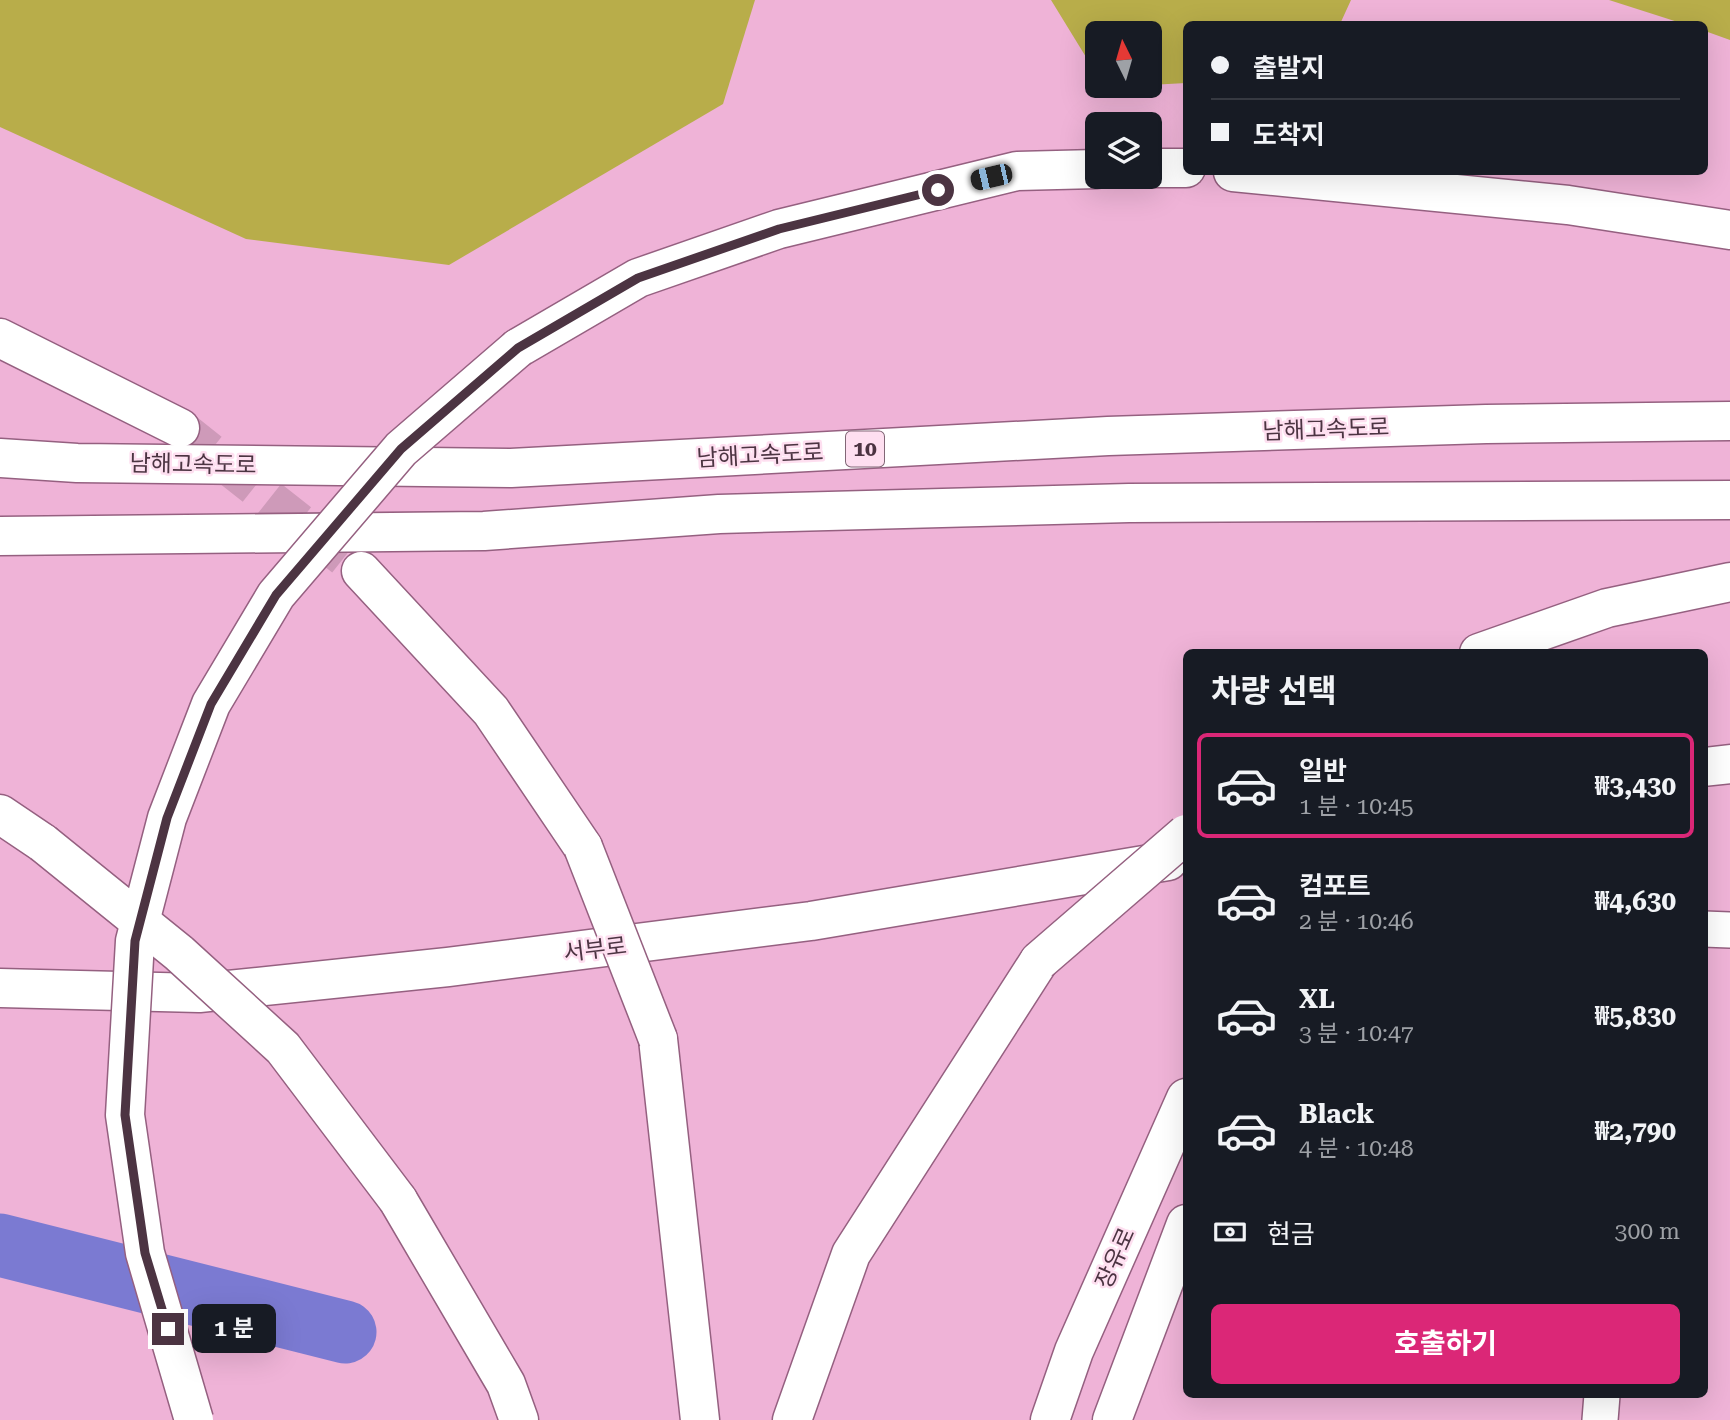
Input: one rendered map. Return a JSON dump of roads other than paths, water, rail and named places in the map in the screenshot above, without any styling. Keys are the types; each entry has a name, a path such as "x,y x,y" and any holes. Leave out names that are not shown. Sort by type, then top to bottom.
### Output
{"main road":[{"path":"1162,168 1183,167"},
{"path":"194,1420 145,1253 125,1115 135,941 167,818 211,704 276,595 401,449 518,348 638,278 779,229 1017,171 1085,169"},
{"path":"1263,175 1568,205 1730,230"},
{"path":"0,338 180,428"},
{"name":"남해고속도로","path":"0,457 78,463 511,468 1108,436 1486,424 1730,421"},
{"path":"0,536 484,531 719,514 1129,503 1730,499"},
{"path":"362,571 491,711 583,847 659,1039 700,1420"},
{"path":"1490,649 1607,608 1730,582"},
{"path":"1708,767 1730,764"},
{"path":"0,814 43,843 179,953 283,1048 398,1200 506,1384 519,1420"},
{"path":"792,1420 851,1254 1038,961 1183,837"},
{"name":"서부로","path":"0,988 199,993 435,969 811,921 1183,859"},
{"name":"장유로","path":"1050,1420 1074,1351 1183,1105"},
{"path":"1112,1420 1183,1232"}],"street":[{"path":"1708,929 1730,930"},
{"path":"1600,1420 1602,1398"}],"waterway":[{"path":"0,1245 345,1332"}],"tunnel":[{"path":"180,428 361,571"}]}
